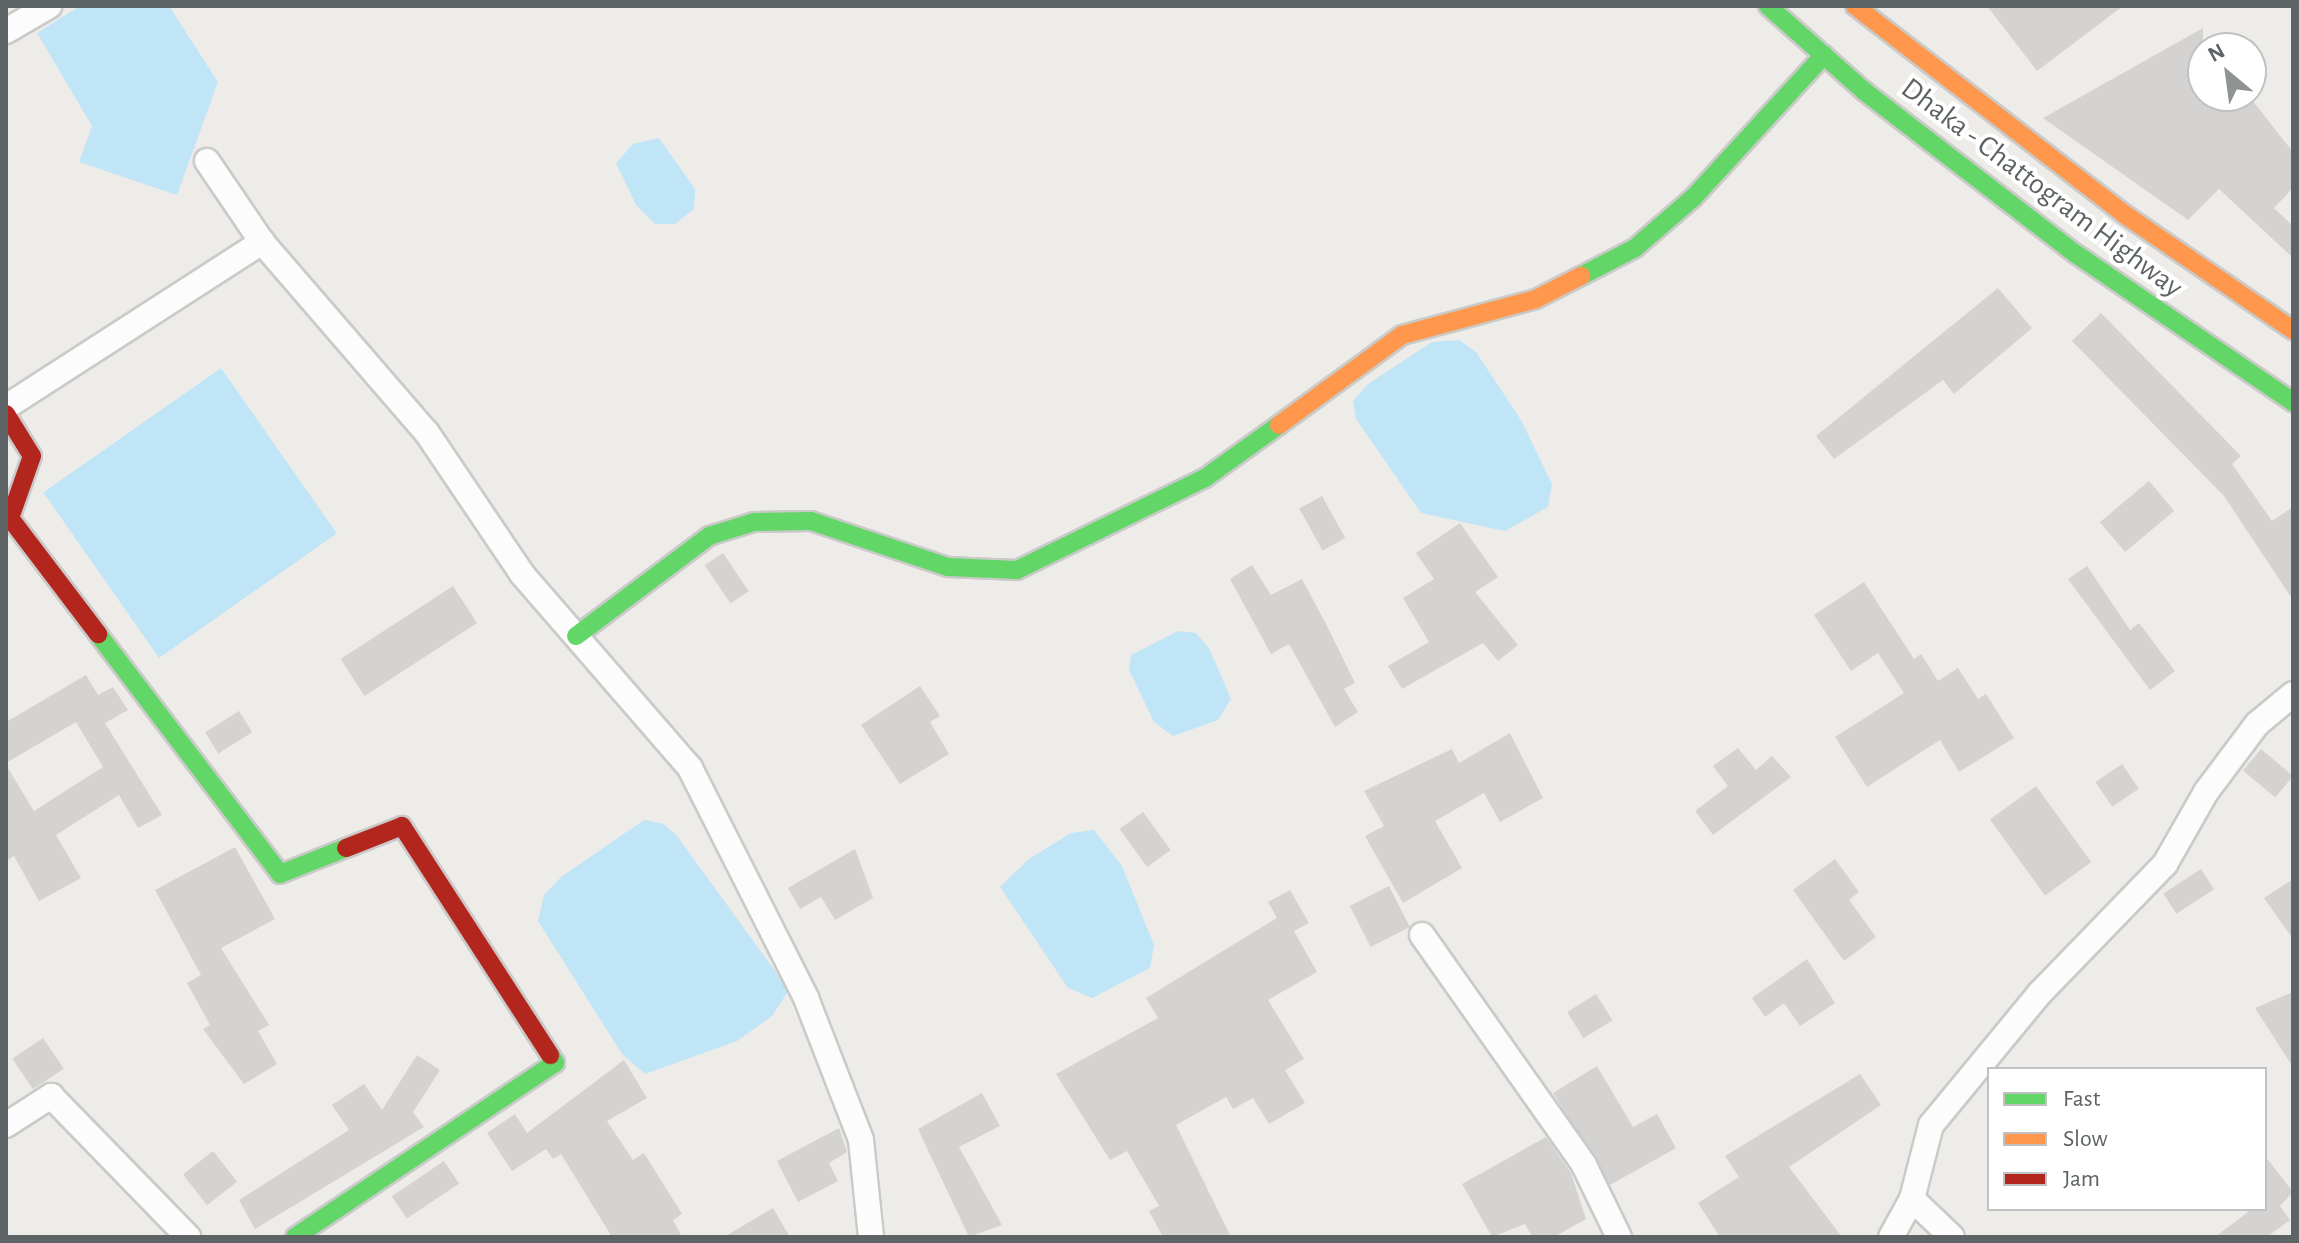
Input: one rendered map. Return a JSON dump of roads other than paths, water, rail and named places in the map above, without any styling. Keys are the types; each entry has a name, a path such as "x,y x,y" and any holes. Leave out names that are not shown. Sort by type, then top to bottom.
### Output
{"main road":[{"name":"Dhaka - Chattogram Highway","path":"1768,6 1824,55 2076,254 2293,402"},
{"name":"Dhaka - Chattogram Highway","path":"1855,6 2124,214 2293,330"},
{"path":"576,636 709,536 754,522 811,521 948,567 1017,570 1078,544 1205,478 1402,335 1536,299 1635,248 1693,198 1824,55"},
{"path":"6,414 32,456 10,518 280,874 402,826 555,1063 295,1237"}],"street":[{"path":"6,31 49,6"},
{"path":"207,161 262,242 427,433 522,574 690,768 758,892 861,1140 871,1237"},
{"path":"6,407 262,242"},
{"path":"1891,1237 1912,1199 1931,1125 2040,993 2165,864 2206,792 2257,724 2293,694"},
{"path":"1422,935 1584,1165 1619,1237"},
{"path":"6,1125 51,1096 188,1237"},
{"path":"1912,1199 1952,1237"}],"water":[{"path":"80,6 169,6 218,82 177,195 79,162 92,126 37,33"},
{"path":"659,138 695,189 694,209 675,224 655,224 636,205 616,163 633,144"},
{"path":"1459,340 1476,352 1521,420 1552,484 1548,507 1505,531 1421,513 1356,419 1353,401 1368,384 1432,342"},
{"path":"221,368 337,533 159,658 43,492"},
{"path":"1178,631 1196,633 1209,648 1231,699 1218,720 1173,736 1154,722 1129,670 1131,655"},
{"path":"644,820 664,824 677,836 789,990 772,1016 737,1041 645,1074 622,1054 538,921 544,895 561,877"},
{"path":"1094,830 1122,866 1154,945 1150,968 1092,998 1068,988 1000,887 1029,859 1071,833"}]}
